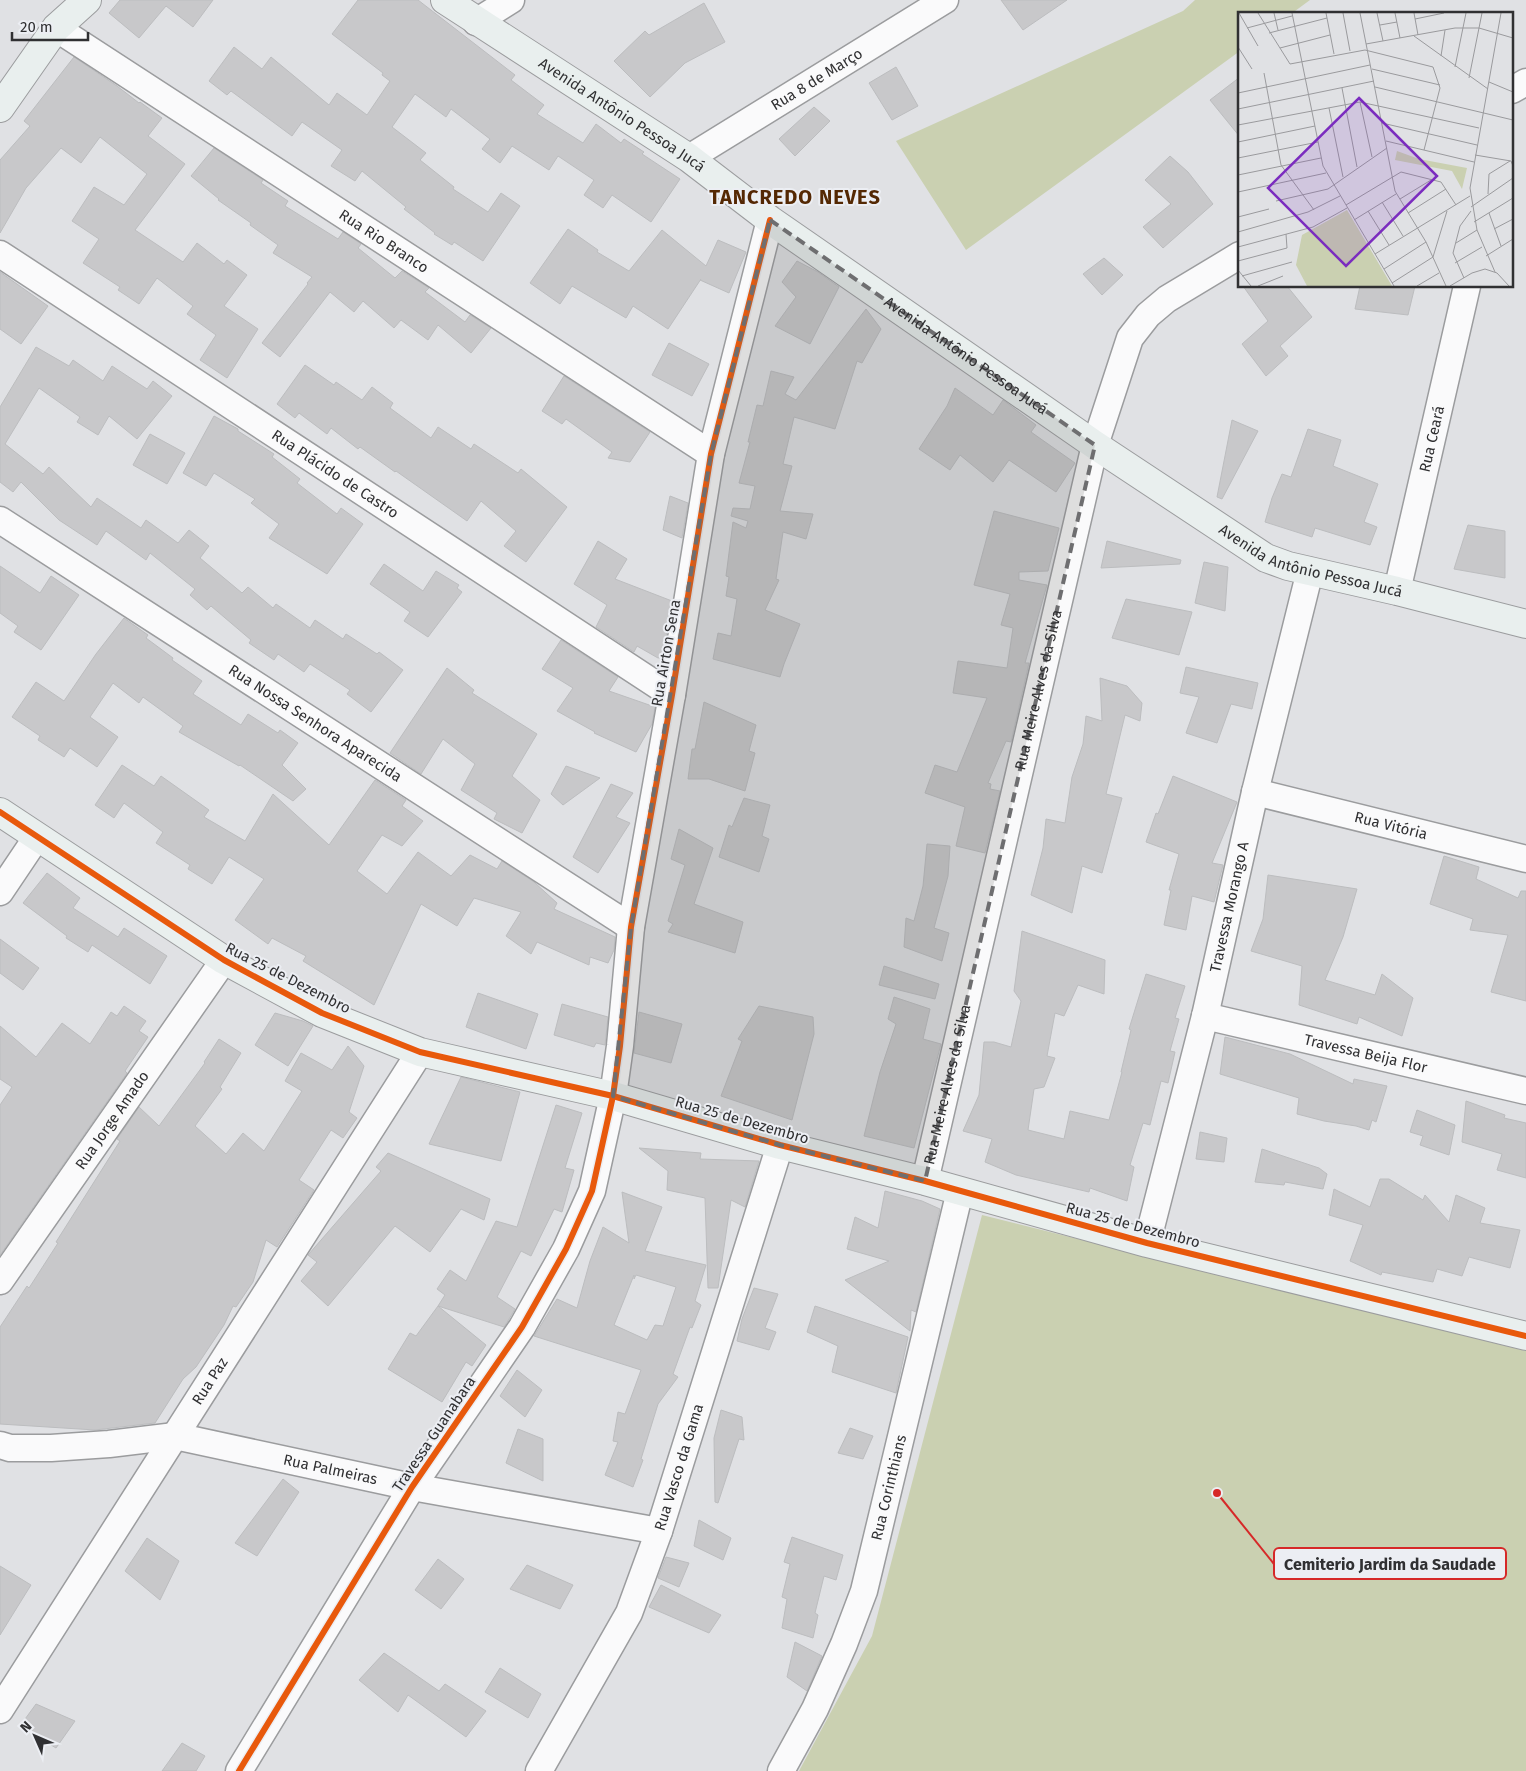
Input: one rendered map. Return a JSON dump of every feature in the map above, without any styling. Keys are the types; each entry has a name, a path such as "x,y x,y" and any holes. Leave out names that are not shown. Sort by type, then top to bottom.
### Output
{"street":[{"path":"0,108 56,28 88,0"},
{"name":"Avenida Antônio Pessoa Jucá","path":"445,0 476,22 689,158 770,220 1095,445 1266,558 1288,566 1397,591 1526,624"},
{"path":"476,22 510,0"},
{"name":"Rua 8 de Março","path":"689,158 945,0"},
{"name":"Rua Rio Branco","path":"56,28 711,454"},
{"name":"Rua Airton Sena","path":"614,1096 630,927 672,695 711,454 770,220"},
{"name":"Rua Plácido de Castro","path":"0,254 672,695"},
{"name":"Rua Meire Alves da Silva","path":"925,1181 1095,445 1130,338 1148,315 1167,299 1238,256"},
{"name":"Rua Ceará","path":"1397,591 1467,288"},
{"name":"Rua Nossa Senhora Aparecida","path":"0,520 630,927"},
{"name":"Travessa Morango A","path":"1147,1243 1205,1016 1255,792 1310,571"},
{"name":"Rua Vitória","path":"1255,792 1526,859"},
{"name":"Rua 25 de Dezembro","path":"0,812 224,960 322,1013 420,1052 614,1096 780,1145 925,1181 1147,1243 1526,1336"},
{"path":"0,892 37,837"},
{"name":"Rua Jorge Amado","path":"0,1281 224,960"},
{"name":"Travessa Beija Flor","path":"1205,1016 1526,1091"},
{"name":"Rua Paz","path":"0,1710 420,1052"},
{"name":"Travessa Guanabara","path":"239,1771 412,1487 522,1326 566,1248 592,1191 614,1096"},
{"name":"Rua Vasco da Gama","path":"539,1771 629,1613 659,1531 780,1145"},
{"name":"Rua Corinthians","path":"781,1771 815,1709 844,1644 864,1591 960,1191"},
{"name":"Rua Palmeiras","path":"0,1445 10,1448 51,1448 109,1444 176,1436 412,1487 659,1531"}],"highlighted area":[{"path":"770,220 1095,445 925,1181 780,1145 613,1096 631,927 711,454"}],"green space":[{"path":"1195,0 1310,0 1294,12 1238,12 1238,52 966,250 896,141 1183,11"},
{"path":"982,1215 1526,1351 1526,1771 799,1771 872,1636"}],"building":[{"path":"120,0 213,0 193,27 166,6 139,38 109,13"},
{"path":"358,0 418,0 515,75 511,80 544,105 537,114 583,143 596,124 621,143 624,139 644,152 642,154 680,179 651,222 612,195 603,208 584,195 594,180 558,156 549,170 512,146 500,163 482,149 490,139 451,109 446,117 415,94 392,127 426,153 420,160 454,187 453,189 488,212 501,193 520,206 483,261 454,242 452,245 434,234 404,209 406,207 362,171 355,181 331,166 342,150 302,122 292,136 231,91 227,95 209,81 234,47 262,69 271,57 329,105 337,93 367,115 390,81 382,75 383,73 332,34"},
{"path":"1001,0 1067,0 1023,30"},
{"path":"704,3 725,42 685,63 650,97 614,61 645,31 649,35"},
{"path":"74,57 162,118 148,136 185,164 135,230 183,262 197,243 224,264 227,260 247,275 224,306 258,329 227,378 200,360 216,335 187,314 193,306 157,278 139,304 118,290 120,287 83,263 99,239 72,221 94,187 124,205 147,174 100,137 81,163 61,148 26,188 0,233 0,160 30,126 24,121"},
{"path":"896,67 918,106 892,120 869,83"},
{"path":"1238,79 1238,135 1210,100"},
{"path":"814,107 830,121 795,156 779,139"},
{"path":"214,148 263,180 261,183 288,201 285,206 338,239 343,232 361,244 358,248 395,278 402,271 429,288 425,292 465,322 470,315 491,328 471,353 438,325 428,340 401,320 394,328 363,301 354,312 330,292 280,357 262,343 312,277 273,253 278,245 218,200 191,176"},
{"path":"1170,156 1188,172 1213,204 1163,248 1143,227 1171,204 1145,180"},
{"path":"568,229 598,250 597,252 629,271 662,230 706,266 718,240 746,252 729,293 700,280 668,329 633,306 626,318 572,286 560,304 530,283"},
{"path":"1104,258 1123,275 1102,295 1083,274"},
{"path":"797,261 818,272 839,287 810,344 775,326 796,297 782,282"},
{"path":"0,272 48,306 21,344 0,329"},
{"path":"1244,288 1289,288 1312,317 1280,346 1288,356 1266,376 1242,344 1268,321"},
{"path":"1360,288 1415,288 1408,315 1355,309"},
{"path":"866,309 881,329 862,363 857,361 835,429 794,417 783,464 792,466 780,511 813,514 806,539 783,532 776,579 779,580 765,610 800,624 780,677 713,659 718,633 731,636 737,599 726,596 729,577 726,576 733,522 746,528 748,521 731,516 733,508 750,509 755,486 739,483 757,405 763,406 771,371 794,377 785,394 796,400"},
{"path":"669,343 709,364 692,396 652,375"},
{"path":"36,347 69,366 73,360 103,381 112,366 147,389 153,381 172,396 137,439 109,416 98,435 77,422 80,417 39,388 5,444 43,474 49,467 91,507 97,498 141,528 146,520 178,543 189,530 209,546 200,558 242,593 248,587 273,608 276,604 310,628 315,620 343,639 346,634 377,654 379,652 403,670 371,712 347,694 350,690 310,664 304,672 278,654 274,660 249,643 251,640 211,606 207,610 190,595 195,589 150,553 146,560 106,531 97,545 59,520 21,482 13,492 0,482 0,407"},
{"path":"305,365 334,385 336,382 362,400 372,387 393,403 390,408 431,438 438,427 471,449 474,444 518,473 521,469 567,507 526,562 504,546 516,531 481,501 467,521 360,447 358,449 331,428 327,434 299,413 295,418 277,404"},
{"path":"564,376 650,432 630,462 608,458 612,452 566,419 562,424 542,411"},
{"path":"955,388 993,415 1003,400 1036,425 1031,432 1075,463 1056,492 1009,460 993,482 960,455 950,470 919,449 947,406"},
{"path":"214,416 238,429 238,431 274,454 272,457 300,479 297,483 337,514 341,508 363,524 327,574 269,538 279,524 251,503 255,499 214,473 206,486 183,473"},
{"path":"1232,420 1258,431 1222,499 1217,497"},
{"path":"1308,429 1341,440 1333,466 1378,484 1364,522 1377,527 1370,545 1315,528 1312,537 1265,522 1282,474 1291,477"},
{"path":"150,434 185,453 167,484 133,465"},
{"path":"670,496 688,503 682,538 663,530"},
{"path":"994,511 1059,528 1048,571 1019,572 1019,580 1047,585 1025,663 1029,663 1011,742 1006,741 988,783 991,784 990,789 1000,791 985,853 956,846 965,807 925,793 935,765 957,772 987,698 953,693 958,661 1007,668 1013,628 1001,625 1010,594 974,585"},
{"path":"1468,525 1505,531 1505,578 1454,569"},
{"path":"598,541 627,559 615,579 672,601 663,657 658,658 637,646 634,652 596,627 607,605 574,584"},
{"path":"1107,541 1181,560 1180,564 1101,568"},
{"path":"1204,562 1228,567 1225,611 1195,603"},
{"path":"384,564 423,591 436,571 459,585 457,588 462,592 428,637 404,621 410,612 370,584"},
{"path":"0,566 40,593 51,576 79,595 41,650 14,632 18,626 0,613"},
{"path":"1126,599 1192,612 1179,655 1112,638"},
{"path":"124,618 148,635 146,638 173,658 172,660 202,681 193,694 241,725 248,714 278,733 280,730 298,743 282,765 306,789 293,801 240,765 179,732 183,726 143,697 139,703 113,683 90,717 118,737 97,767 70,748 64,757 38,740 40,736 12,717 36,682 64,701 96,654"},
{"path":"561,640 618,677 609,691 655,707 652,724 636,752 594,733 557,711 573,688 542,669"},
{"path":"1186,667 1258,683 1252,709 1231,704 1217,743 1186,733 1199,697 1180,693"},
{"path":"447,668 474,690 472,693 537,734 512,776 540,800 522,833 494,819 497,813 461,790 475,764 443,739 421,774 390,753"},
{"path":"1100,678 1127,686 1142,703 1140,721 1125,715 1106,794 1122,798 1102,873 1082,866 1072,913 1031,895 1043,848 1046,819 1065,823 1072,777 1083,744 1086,716 1102,721"},
{"path":"704,702 756,725 749,751 755,753 745,791 709,779 688,779 692,749 695,749"},
{"path":"122,765 154,786 161,776 209,810 204,817 245,841 273,794 329,845 375,780 406,800 402,806 423,821 402,846 382,835 357,871 387,894 418,852 451,876 470,855 497,869 502,861 534,882 557,903 554,909 615,937 614,950 608,963 590,957 589,965 537,942 531,954 506,936 521,912 474,898 457,926 421,904 374,1005 303,961 306,956 272,938 268,944 235,920 264,879 229,857 212,884 188,869 190,865 156,843 163,832 124,803 114,818 95,805"},
{"path":"566,766 600,778 563,805 551,794"},
{"path":"1173,776 1237,802 1212,863 1223,865 1214,902 1192,896 1186,930 1164,925 1171,890 1169,890 1179,854 1146,842 1156,813 1158,814"},
{"path":"611,784 633,793 616,817 630,823 598,873 573,857"},
{"path":"744,798 770,805 762,836 769,839 759,872 719,857 729,825 732,827"},
{"path":"679,829 713,848 694,904 743,922 735,953 668,932 673,924 668,921 685,865 671,859"},
{"path":"927,844 950,846 948,876 934,928 949,933 942,961 904,947 906,918 914,921 923,886"},
{"path":"1444,856 1479,867 1476,879 1518,898 1521,891 1526,891 1526,1001 1491,992 1508,935 1470,930 1473,919 1430,904"},
{"path":"47,873 80,898 73,908 118,937 124,928 167,956 150,984 92,945 88,952 66,938 67,936 23,903"},
{"path":"1268,875 1357,889 1343,937 1325,980 1375,995 1382,974 1413,998 1402,1036 1359,1017 1357,1024 1299,1005 1302,966 1251,951 1263,919"},
{"path":"1022,931 1105,960 1104,994 1078,985 1064,1016 1055,1013 1047,1056 1055,1058 1044,1087 1034,1089 1028,1130 1064,1139 1070,1111 1109,1120 1122,1072 1131,1030 1129,1029 1146,974 1185,986 1175,1018 1179,1019 1170,1051 1175,1052 1168,1083 1161,1081 1150,1125 1143,1123 1130,1165 1134,1167 1127,1201 1090,1188 1089,1192 1016,1175 985,1162 992,1139 963,1131 979,1095 984,1042 994,1042 1011,1047 1021,1001 1014,991"},
{"path":"0,939 39,968 23,990 0,973"},
{"path":"884,966 939,984 935,999 879,985"},
{"path":"478,993 538,1014 526,1049 466,1027"},
{"path":"894,997 930,1009 923,1039 941,1044 914,1148 864,1136 880,1072 896,1024 888,1019"},
{"path":"562,1004 608,1017 605,1045 596,1043 594,1047 554,1035"},
{"path":"124,1006 146,1021 139,1031 148,1037 125,1071 127,1073 0,1255 0,1105 12,1087 0,1079 0,1026 36,1057 62,1023 90,1044 111,1012 117,1016"},
{"path":"759,1006 813,1017 814,1034 792,1120 721,1096 742,1041 738,1039"},
{"path":"639,1012 682,1024 671,1063 634,1053"},
{"path":"275,1013 313,1026 288,1066 255,1045"},
{"path":"1225,1037 1290,1054 1353,1084 1354,1079 1387,1086 1376,1122 1372,1120 1369,1130 1297,1114 1299,1098 1220,1074"},
{"path":"219,1039 241,1053 220,1087 222,1089 195,1126 226,1154 243,1133 264,1151 302,1091 285,1081 301,1053 332,1070 348,1046 364,1066 349,1112 357,1118 343,1138 331,1130 299,1180 314,1190 277,1247 266,1240 253,1282 236,1307 233,1306 224,1325 196,1367 183,1379 155,1423 95,1430 0,1424 0,1327 27,1286 29,1288 58,1243 56,1242 120,1141 117,1139 139,1107 159,1126 205,1063"},
{"path":"461,1077 520,1092 501,1161 429,1144"},
{"path":"1466,1101 1505,1115 1504,1118 1526,1123 1526,1178 1497,1170 1502,1154 1462,1142"},
{"path":"556,1105 582,1113 565,1168 574,1170 562,1212 554,1209 531,1256 521,1251 497,1297 515,1309 504,1327 438,1306 445,1295 437,1289 450,1270 466,1281 496,1221 517,1227"},
{"path":"1417,1110 1455,1125 1449,1155 1420,1145 1423,1136 1410,1132"},
{"path":"1200,1132 1227,1138 1224,1162 1196,1159"},
{"path":"639,1148 701,1153 700,1159 759,1161 745,1207 731,1200 718,1288 708,1288 705,1198 667,1190 668,1171"},
{"path":"1262,1149 1319,1168 1327,1174 1323,1189 1285,1182 1284,1185 1255,1182"},
{"path":"388,1153 490,1199 484,1220 461,1209 430,1252 395,1226 328,1306 301,1281 317,1262 308,1255 381,1171 376,1167"},
{"path":"1380,1179 1389,1179 1423,1200 1425,1195 1449,1222 1456,1195 1485,1208 1480,1223 1520,1230 1510,1268 1469,1257 1462,1276 1437,1269 1433,1282 1382,1272 1381,1275 1350,1261 1363,1225 1329,1215 1334,1189 1370,1207"},
{"path":"885,1191 922,1201 940,1209 916,1312 911,1310 910,1331 845,1280 889,1261 847,1249 855,1217 878,1228"},
{"path":"622,1192 662,1207 645,1251 706,1265 695,1301 701,1305 692,1328 690,1327 673,1374 678,1377 658,1404 641,1459 643,1460 633,1487 605,1475 618,1442 613,1441 618,1412 625,1414 641,1370 534,1336 557,1299 577,1308 590,1261 603,1227 629,1243","holes":["634,1275 634,1279 636,1275 676,1287 663,1326 655,1325 647,1340 614,1325"]},
{"path":"754,1288 778,1294 765,1328 776,1332 769,1350 737,1341 742,1319"},
{"path":"438,1306 486,1345 472,1366 466,1362 442,1402 388,1369 410,1333 416,1336"},
{"path":"815,1306 908,1337 896,1393 832,1372 838,1346 807,1332"},
{"path":"517,1370 542,1390 525,1417 500,1396"},
{"path":"721,1410 742,1417 744,1440 739,1439 718,1503 715,1502 714,1438"},
{"path":"850,1428 873,1436 863,1459 838,1453"},
{"path":"518,1429 543,1439 543,1481 506,1463"},
{"path":"283,1479 299,1492 257,1556 235,1543"},
{"path":"699,1520 731,1538 723,1560 694,1546"},
{"path":"792,1537 843,1555 836,1580 824,1576 815,1613 818,1615 813,1638 782,1628 787,1599 782,1597 790,1564 784,1562"},
{"path":"147,1538 179,1561 160,1600 125,1571"},
{"path":"666,1557 689,1563 679,1587 658,1578"},
{"path":"438,1559 464,1579 441,1609 415,1590"},
{"path":"527,1565 573,1585 560,1609 510,1589"},
{"path":"0,1566 31,1585 0,1635"},
{"path":"661,1585 721,1615 709,1633 649,1607"},
{"path":"795,1642 822,1656 807,1691 787,1677"},
{"path":"384,1653 439,1691 445,1684 486,1711 466,1737 408,1695 398,1712 359,1680"},
{"path":"500,1668 541,1694 528,1718 485,1692"},
{"path":"36,1704 75,1721 56,1748 20,1726"},
{"path":"182,1743 205,1756 196,1771 162,1771"}],"cycle path":[{"path":"239,1771 412,1487 522,1327 566,1249 592,1191 613,1096 620,1046 631,927 672,695 711,454 770,220"},
{"path":"0,812 224,960 322,1013 420,1052 613,1096 780,1145 925,1181 1147,1243 1526,1336"}],"place":[{"name":"Cemiterio Jardim da Saudade","path":"1217,1493"}],"district":[{"name":"TANCREDO NEVES","path":"795,197"}]}
